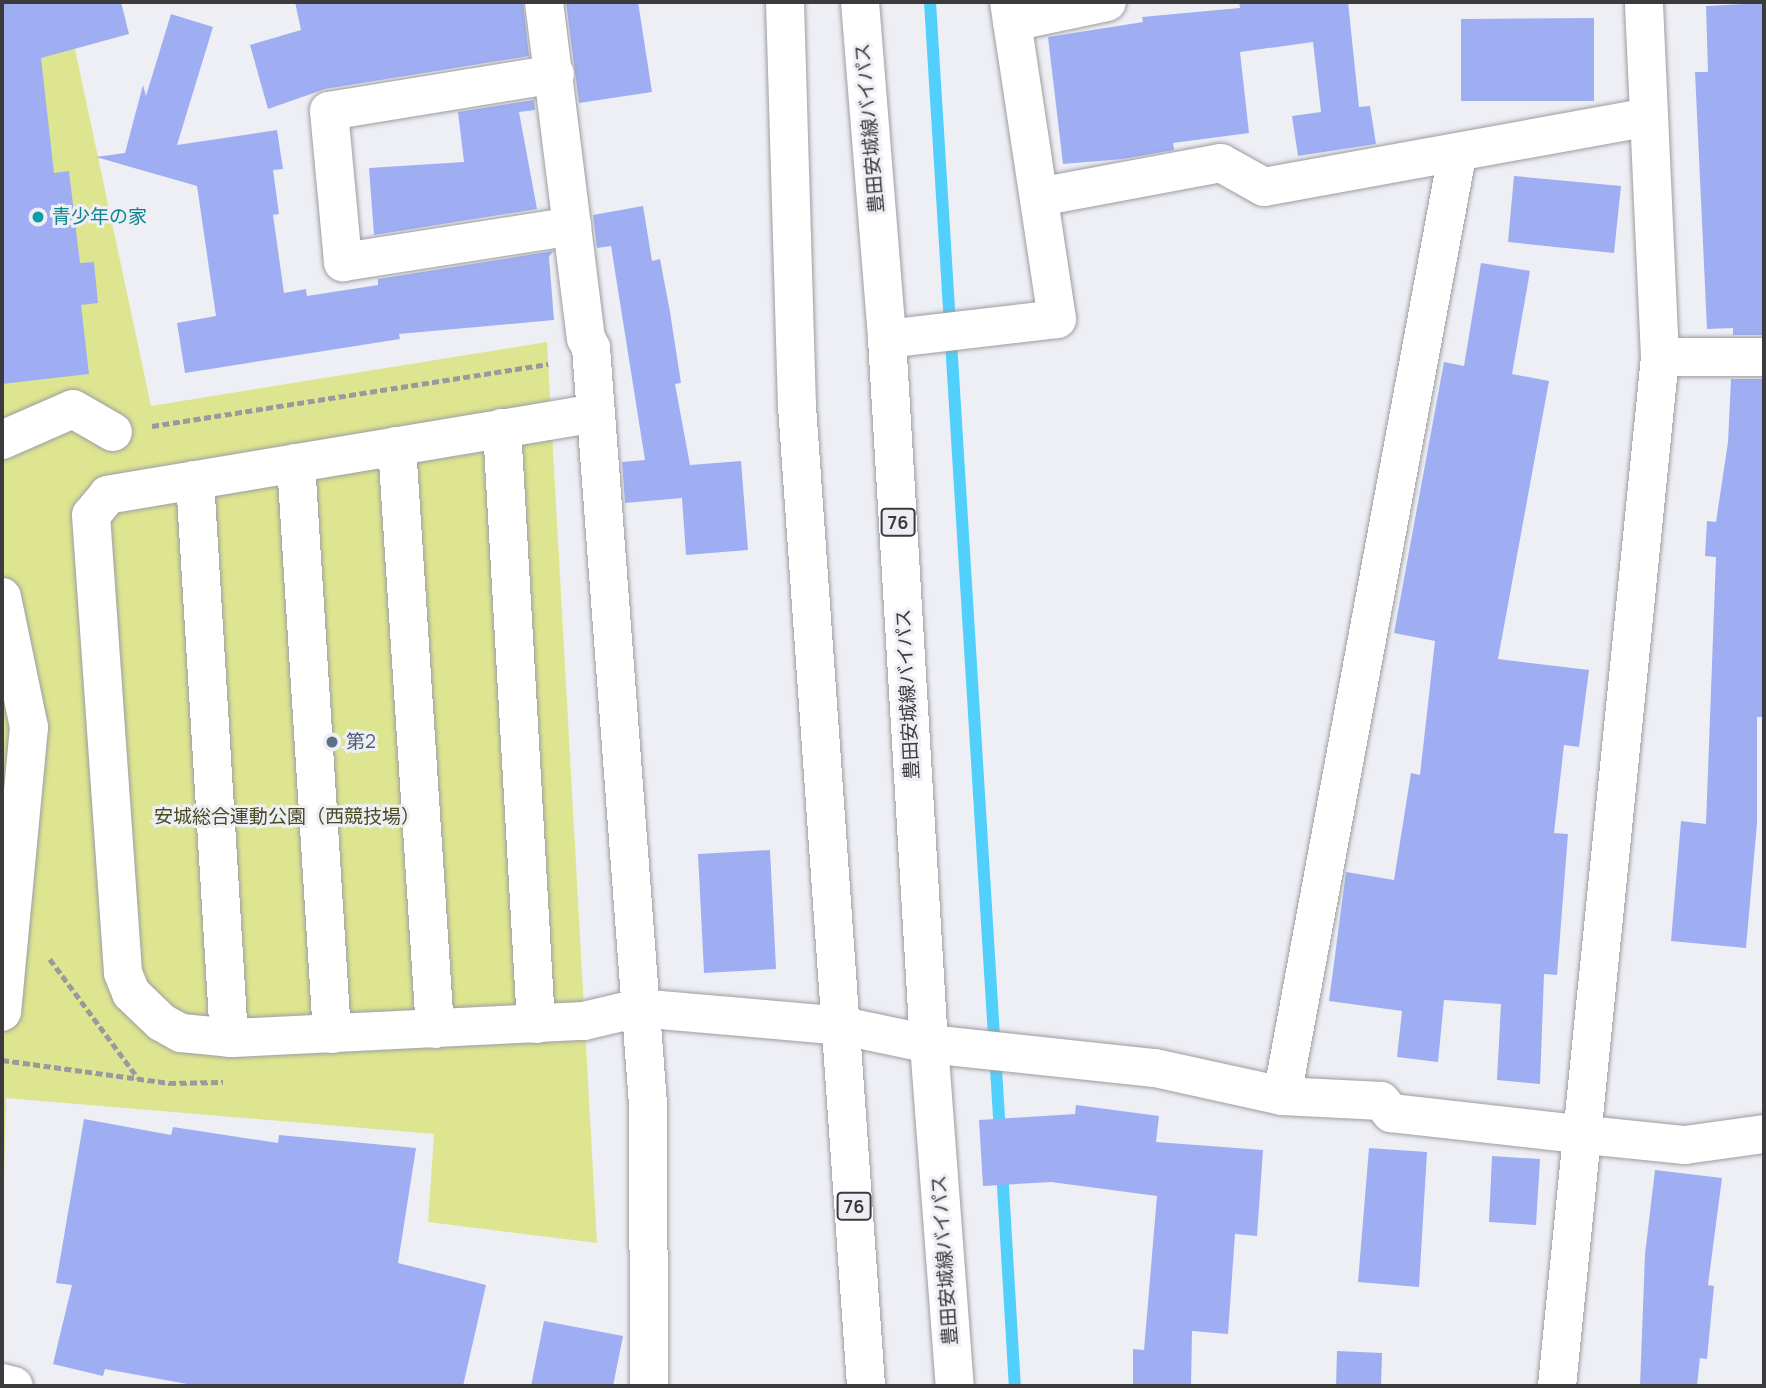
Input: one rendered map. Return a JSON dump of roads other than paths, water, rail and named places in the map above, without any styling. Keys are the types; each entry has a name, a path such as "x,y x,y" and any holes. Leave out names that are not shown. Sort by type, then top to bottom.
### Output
{"street":[{"path":"544,2 596,413 638,1008 648,1104 649,1386"},
{"name":"76","path":"785,2 797,406 843,1026 866,1386"},
{"name":"豊田安城線バイパス","path":"860,2 887,339 929,1044 955,1386"},
{"path":"887,339 1057,319 1011,12 1107,2"},
{"path":"1557,1386 1586,1135 1660,357 1644,2"},
{"path":"555,74 329,111 343,262 572,226"},
{"path":"1039,197 1221,163 1264,187 1457,155 1648,117"},
{"path":"1282,1096 1457,155"},
{"path":"1660,357 1764,357"},
{"path":"2,440 73,409 113,432"},
{"path":"596,413 108,495 91,515 123,973 131,993 161,1022 181,1033 229,1038 584,1021 638,1008 843,1026 929,1044 1155,1068 1282,1096 1381,1101 1391,1113 1586,1135 1685,1145 1764,1134"},
{"path":"502,428 536,1024"},
{"path":"397,446 435,1028"},
{"path":"296,463 332,1034"},
{"path":"195,480 229,1038"},
{"path":"2,597 29,727 2,1012"},
{"path":"2,1383 14,1386"}],"waterway":[{"path":"930,2 1000,1134"},
{"path":"1002,1170 1015,1386"}],"place":[{"name":"青少年の家","path":"38,217"},
{"name":"第2","path":"332,742"}],"park label":[{"name":"安城総合運動公園（西競技場）","path":"287,817"}]}
